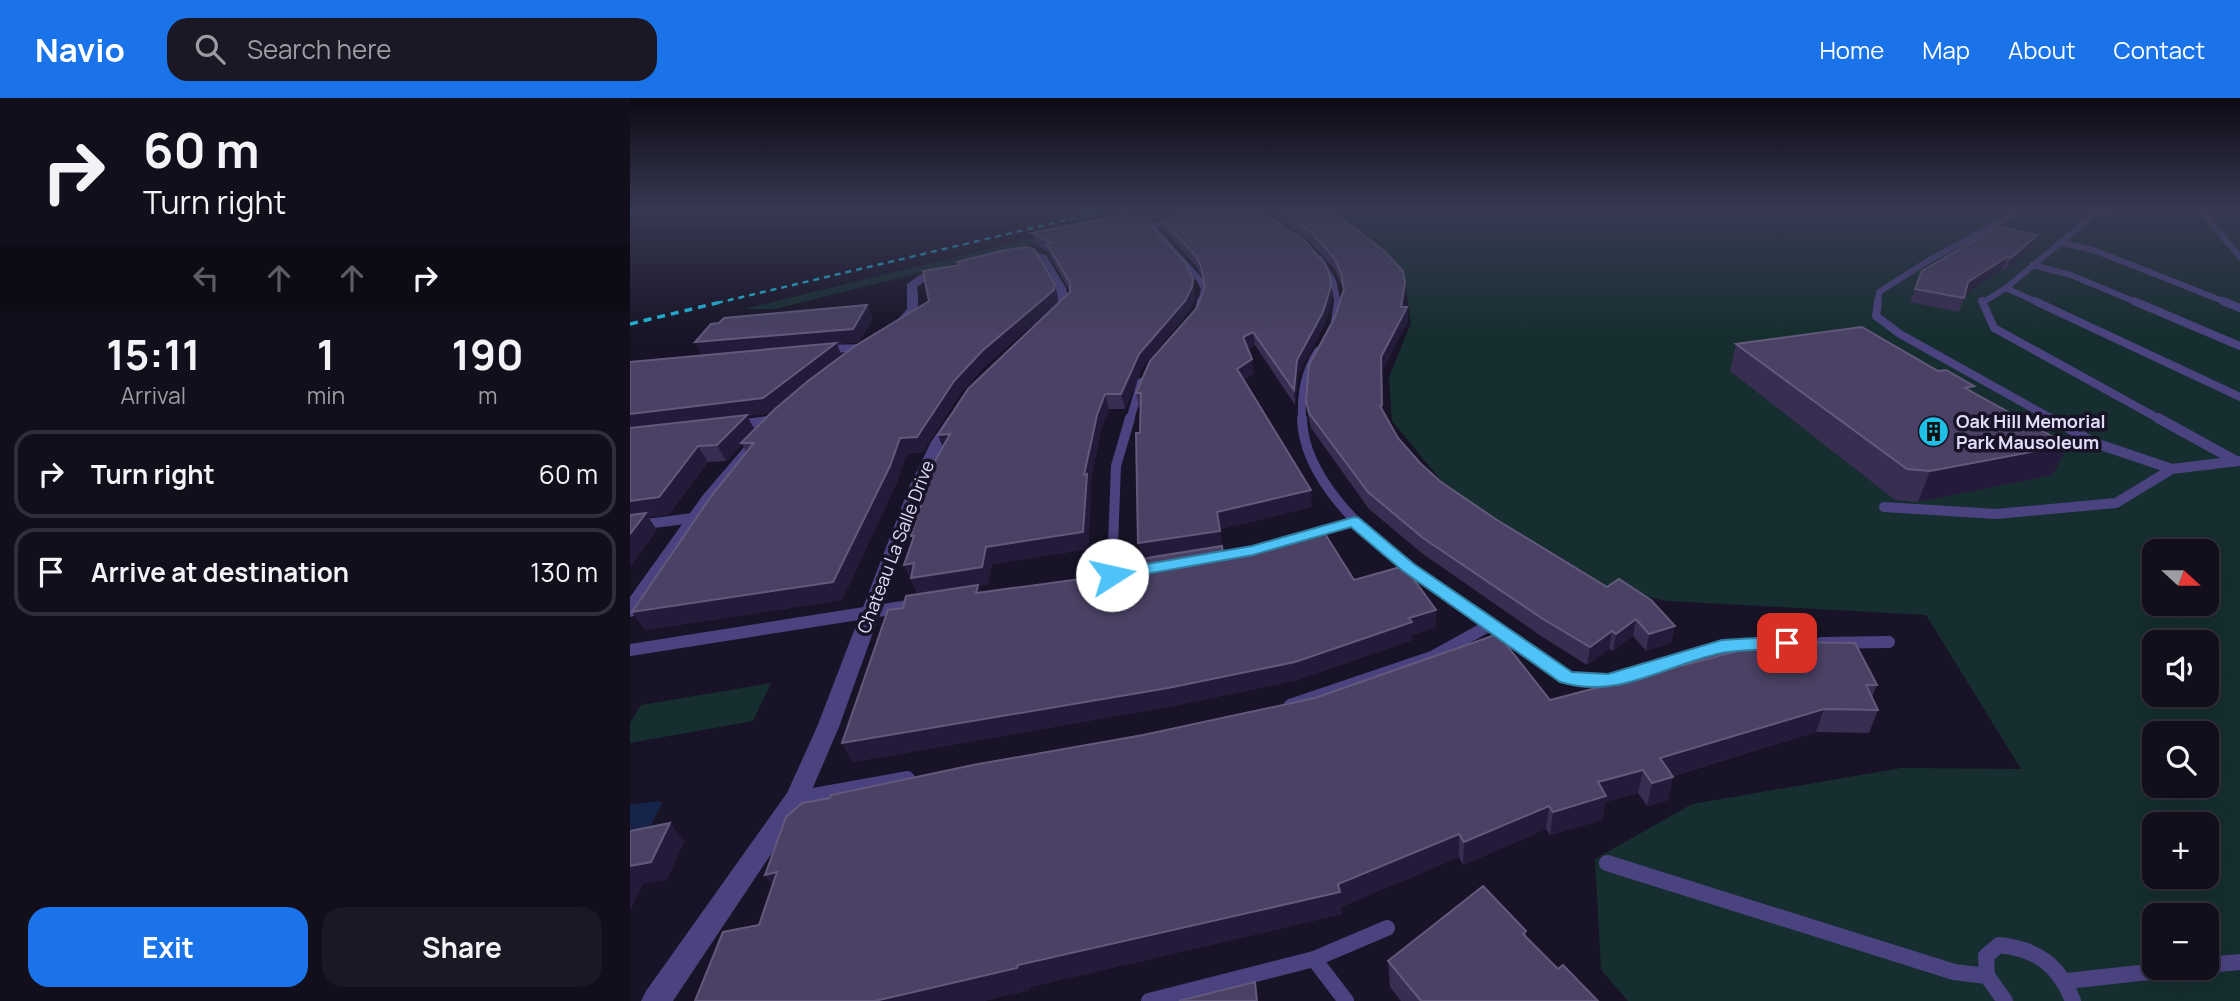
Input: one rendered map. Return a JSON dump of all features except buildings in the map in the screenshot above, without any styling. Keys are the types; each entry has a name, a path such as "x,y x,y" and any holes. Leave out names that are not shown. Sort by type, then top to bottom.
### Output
{"street":[{"path":"1000,258 1027,253"},
{"path":"1029,253 1043,257 1066,297 1060,312 1042,327"},
{"path":"837,369 912,315 915,307 911,286 915,281 962,267"},
{"name":"Chateau La Salle Drive","path":"656,1001 796,799 828,727 918,485 938,442 966,400"},
{"path":"630,611 693,518 732,467 775,421 793,406"}],"lane":[{"path":"1176,253 1200,280 1204,289 1199,311"},
{"path":"1312,253 1320,259 1337,284 1338,307 1336,320 1309,365 1301,393 1302,433 1318,472 1354,522 1408,568 1566,677 1583,681 1608,681 1722,647 1787,643"},
{"path":"1942,253 1879,292 1876,316 1900,334 2095,443 2172,469"},
{"path":"2046,253 2006,288 1981,302 1994,328 2238,461"},
{"path":"2101,253 2240,308"},
{"path":"2032,265 2071,275 2240,346"},
{"path":"2006,288 2240,397"},
{"path":"818,350 865,348"},
{"path":"1112,575 1116,466 1137,391 1148,368"},
{"path":"725,426 775,421"},
{"path":"1884,507 1996,514 2116,503 2172,469 2238,461"},
{"path":"630,526 693,518"},
{"path":"1291,540 1354,522"},
{"path":"1099,577 1125,573"},
{"path":"630,650 923,604"},
{"path":"1274,711 1432,657 1490,625"},
{"path":"1812,643 1889,642"},
{"path":"796,799 923,776"},
{"path":"1607,863 1954,972 1987,976"},
{"path":"1149,1001 1314,959 1387,928"},
{"path":"2005,1001 1987,976 1986,956 2000,945 2022,946 2048,960 2067,981 2073,1001"},
{"path":"1314,959 1346,1001"},
{"path":"2219,964 2240,962"},
{"path":"2067,981 2142,973"}],"green space":[{"path":"973,253 998,253 775,309 744,309"},
{"path":"1381,253 2240,253 2240,1001 1628,1001 1601,970 1595,859 1692,804 1901,768 2021,769 1926,615 1667,601 1592,583 1453,495 1392,421 1389,377 1411,323 1406,290 1388,259"},
{"path":"771,683 753,721 630,743 630,723 641,705"}],"water":[{"path":"658,801 662,803 651,825 630,834 630,805"}],"railway":[{"path":"717,303 927,253"},
{"path":"630,324 725,301"}],"place":[{"name":"Oak Hill Memorial Park Mausoleum","path":"1933,432"}],"route":[{"path":"1112,575 1253,551 1354,522 1408,568 1566,677 1583,681 1608,681 1722,647 1787,643"}]}
